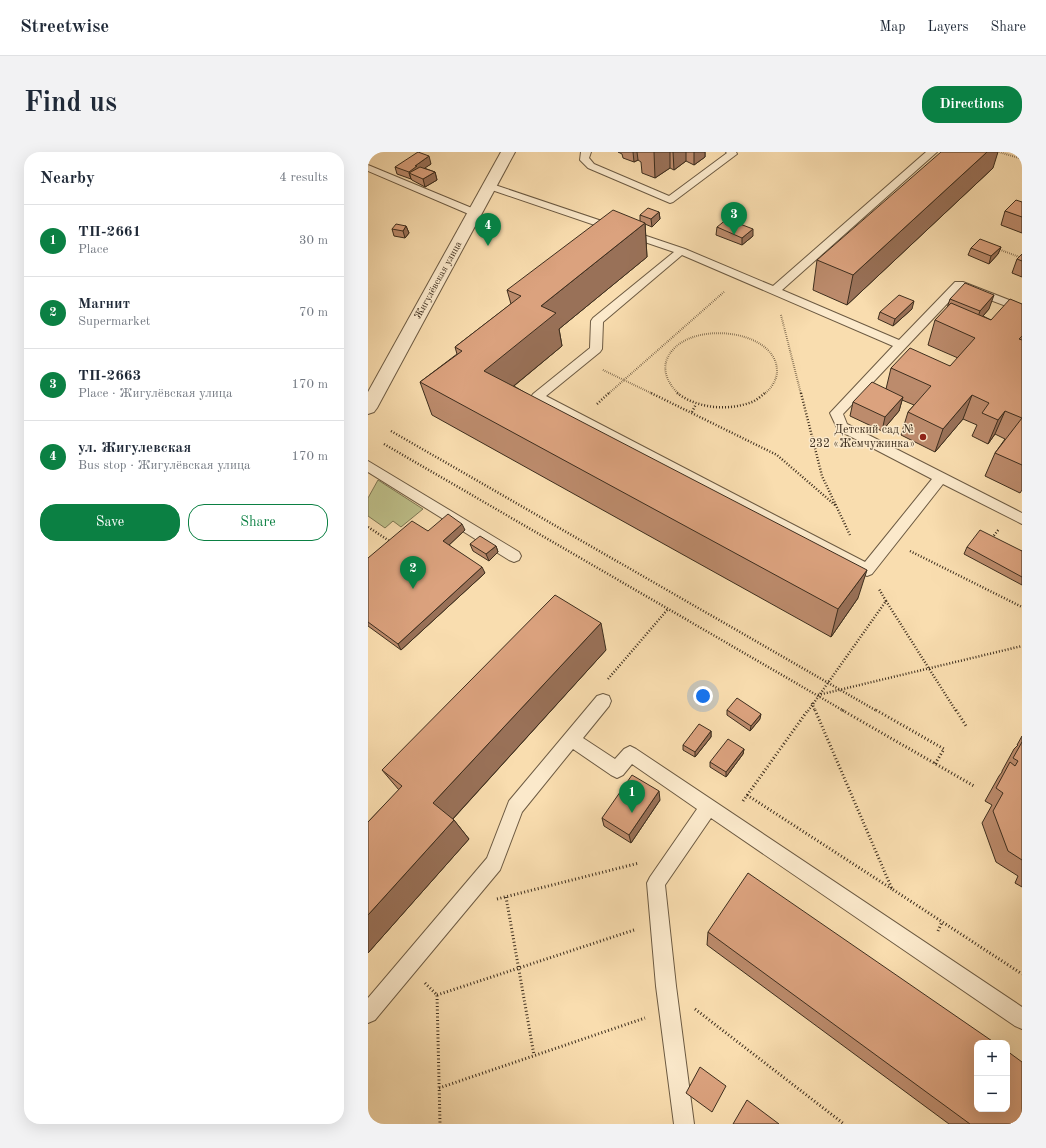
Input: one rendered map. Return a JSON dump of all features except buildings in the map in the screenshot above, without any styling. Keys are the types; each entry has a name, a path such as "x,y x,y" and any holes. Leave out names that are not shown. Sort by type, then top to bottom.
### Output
{"street":[{"name":"Жигулёвская улица","path":"368,408 507,152"}],"lane":[{"path":"586,152 584,158 585,161 591,166 670,200 732,154 731,152"},
{"path":"775,290 932,152"},
{"path":"368,168 475,213"},
{"path":"489,186 682,251 902,345"},
{"path":"682,251 597,321 596,349 537,397 867,570 941,477"},
{"path":"1022,309 960,284 836,414 842,427 1022,518"},
{"path":"368,466 514,556"},
{"path":"368,1014 494,864 515,807 603,701"},
{"path":"571,739 616,770 630,754 1022,1019"},
{"path":"684,1124 666,986 656,883 709,807"}],"path":[{"path":"999,152 1022,160"},
{"path":"994,247 1022,258"},
{"path":"580,419 742,277"},
{"path":"713,332 737,334 753,339 767,347 775,358 778,370 776,383 766,394 752,402 735,407 715,407 696,404 681,396 670,385 665,373 666,360 674,349 686,340 702,334 713,332"},
{"path":"582,360 692,412 777,455 836,506"},
{"path":"692,412 696,404"},
{"path":"391,431 944,749 935,764"},
{"path":"384,444 974,786"},
{"path":"368,527 392,542"},
{"path":"890,541 1022,608"},
{"path":"886,601 966,726"},
{"path":"817,695 1022,646"},
{"path":"812,703 892,889"},
{"path":"747,795 1022,974"},
{"path":"456,910 677,854"},
{"path":"506,897 534,1055"},
{"path":"437,995 660,922"},
{"path":"407,966 437,995 440,1124"},
{"path":"666,986 844,1124"},
{"path":"439,1088 669,1010"}],"green space":[{"path":"378,480 423,509 401,527 393,521 385,528 368,516 368,498"}],"place":[{"name":"ТП-2663","path":"734,235"},
{"name":"ул. Жигулевская","path":"488,246"},
{"name":"Детский сад № 232 «Жемчужинка»","path":"923,437"},
{"name":"Магнит","path":"413,589"},
{"name":"ТП-2661","path":"632,813"}]}
